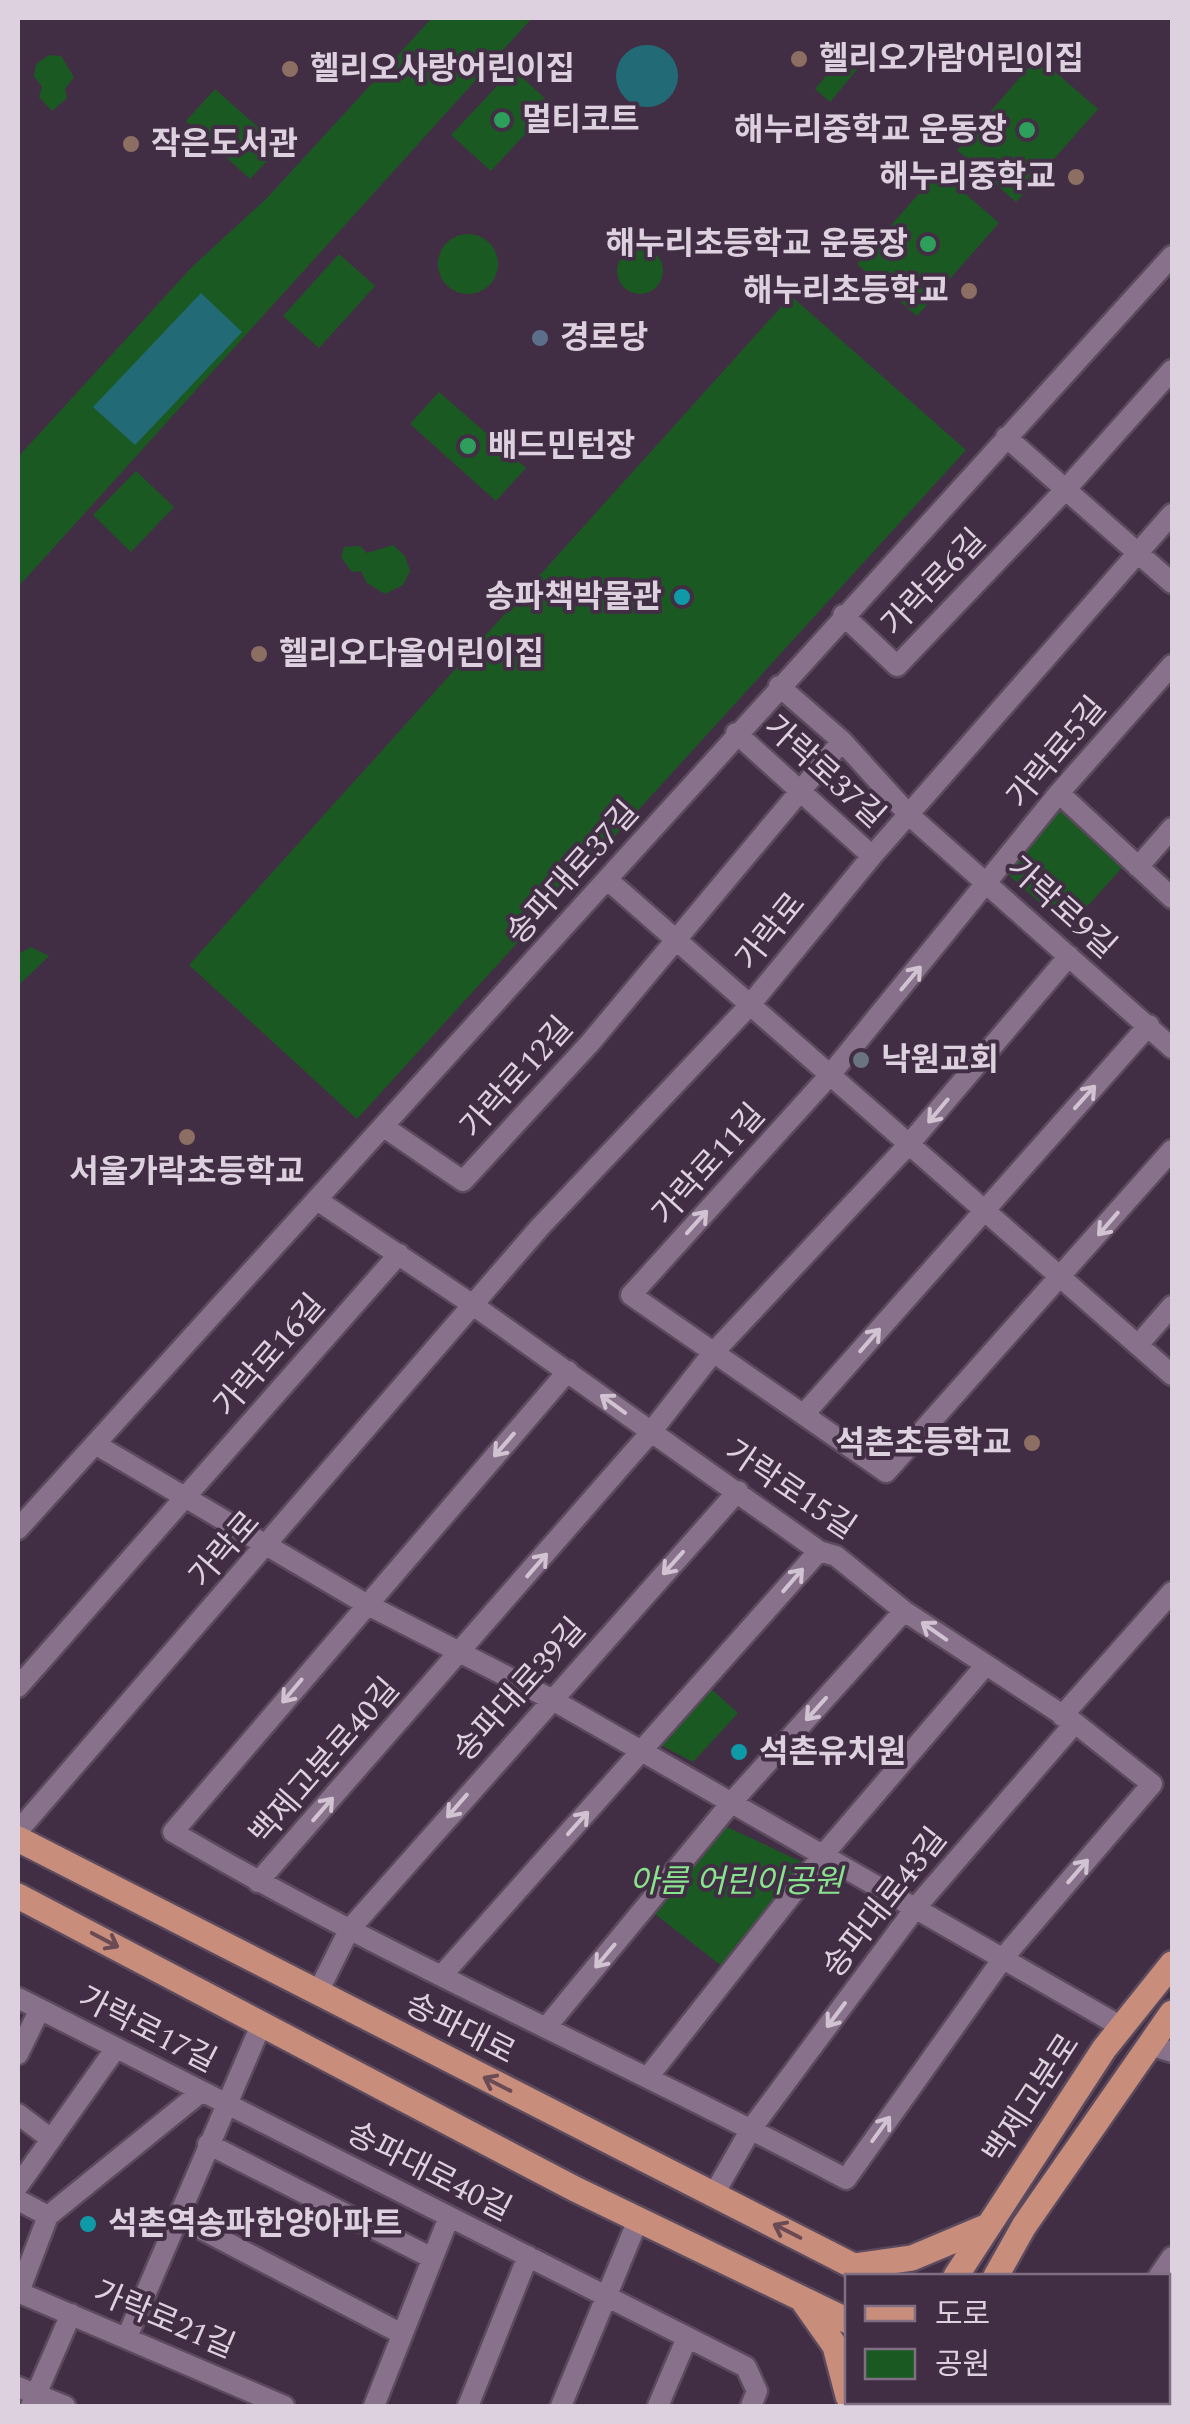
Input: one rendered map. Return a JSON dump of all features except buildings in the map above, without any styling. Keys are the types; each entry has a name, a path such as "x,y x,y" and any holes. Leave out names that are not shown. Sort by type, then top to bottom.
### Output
{"main road":[{"name":"송파대로","path":"18,1839 864,2271"},
{"path":"18,1896 638,2220 845,2320"},
{"name":"백제고분로","path":"957,2274 1120,2026 1172,1964"},
{"name":"백제고분로","path":"997,2274 1024,2226 1161,2048 1172,2014"},
{"path":"864,2271 912,2258 988,2226"},
{"path":"1019,2274 1024,2226"},
{"path":"801,2298 835,2346 845,2388"}],"street":[{"name":"송파대로37길","path":"18,1529 1172,256"},
{"name":"가락로6길","path":"843,615 897,666 1066,490 1172,370"},
{"path":"1006,437 1172,583"},
{"name":"가락로","path":"18,1831 269,1546 473,1304 749,1006 872,856 1172,514"},
{"name":"가락로5길","path":"990,884 1059,793 1172,665"},
{"path":"779,686 842,741 909,814"},
{"name":"가락로37길","path":"736,734 872,856"},
{"name":"가락로12길","path":"384,1128 463,1181 676,942 842,741"},
{"path":"1059,793 1172,898"},
{"name":"가락로9길","path":"909,814 1172,1048"},
{"path":"1138,867 1172,828"},
{"path":"609,881 1172,1375"},
{"name":"가락로11길","path":"712,1354 631,1295 830,1075 990,884"},
{"path":"1068,956 910,1143 712,1354 805,1413 886,1472 1172,1150"},
{"path":"805,1413 1149,1025"},
{"path":"317,1200 473,1304"},
{"name":"가락로16길","path":"18,1687 400,1254"},
{"name":"가락로15길","path":"473,1304 819,1551 836,1556 904,1610 1068,1720"},
{"path":"1138,1344 1172,1306"},
{"name":"백제고분로40길","path":"568,1371 173,1832 258,1882 461,1653 651,1432 712,1354"},
{"path":"95,1444 366,1604 551,1699 640,1754 917,1906 1120,2026"},
{"name":"송파대로39길","path":"317,1994 349,1930 738,1491"},
{"path":"443,1974 819,1551"},
{"name":"송파대로43길","path":"714,2194 751,2128 917,1906 1172,1592"},
{"path":"548,2025 731,1803 904,1610"},
{"path":"648,2077 824,1855 985,1666"},
{"path":"258,1882 548,2025 846,2179 1004,1957 1152,1784 1068,1720"},
{"name":"가락로17길","path":"18,1998 201,2092 228,2102"},
{"name":"가락로17길","path":"18,2054 40,2009"},
{"path":"127,2337 261,2024"},
{"path":"18,2186 116,2048"},
{"path":"18,2292 48,2216 201,2092"},
{"name":"송파대로40길","path":"228,2102 686,2340 746,2367 757,2392 751,2406"},
{"path":"18,2114 51,2138"},
{"path":"208,2144 432,2258"},
{"path":"18,2200 48,2216"},
{"path":"178,2217 402,2334"},
{"path":"374,2406 449,2217"},
{"path":"561,2406 638,2220"},
{"path":"468,2406 528,2256"},
{"name":"가락로21길","path":"18,2292 284,2406"},
{"path":"64,2406 28,2396 71,2314"},
{"path":"658,2406 686,2340"}],"green space":[{"path":"432,18 532,18 18,587 18,457 192,267 267,198"},
{"path":"854,43 869,55 830,102 815,89"},
{"path":"49,55 61,56 74,77 65,89 67,98 52,111 39,97 42,87 34,76 36,64"},
{"name":"해누리중학교 운동장","path":"1038,57 1098,109 1016,202 957,150"},
{"name":"멀티코트","path":"513,69 552,105 491,171 451,135"},
{"path":"215,89 280,147 250,179 186,121"},
{"name":"해누리초등학교 운동장","path":"939,171 999,223 917,316 857,264"},
{"path":"468,234 489,243 498,264 489,285 468,294 447,285 438,264 447,243"},
{"path":"640,248 656,255 663,271 656,287 640,294 624,287 617,271 624,255"},
{"path":"339,254 375,286 319,348 283,316"},
{"path":"791,296 966,450 357,1119 189,965"},
{"name":"배드민턴장","path":"439,392 526,468 496,501 410,424"},
{"path":"136,471 174,507 131,552 93,515"},
{"path":"393,545 405,556 410,571 403,585 385,594 367,583 361,571 352,572 341,557 344,547 360,546 367,553"},
{"path":"1061,800 1127,862 1068,928 1001,868"},
{"path":"31,947 49,956 19,985 18,954"},
{"path":"710,1688 738,1713 693,1762 659,1744"},
{"name":"아름 어린이공원","path":"725,1826 806,1864 723,1967 655,1914"}],"shaded area":[{"path":"647,45 669,54 678,76 669,98 647,107 625,98 616,76 625,54"},
{"path":"201,293 242,332 135,445 93,407"}],"place":[{"name":"헬리오가람어린이집","path":"799,59"},
{"name":"헬리오사랑어린이집","path":"290,69"},
{"name":"멀티코트","path":"502,120"},
{"name":"해누리중학교 운동장","path":"1027,130"},
{"name":"작은도서관","path":"131,144"},
{"name":"해누리중학교","path":"1076,177"},
{"name":"해누리초등학교 운동장","path":"928,244"},
{"name":"해누리초등학교","path":"969,291"},
{"name":"경로당","path":"540,338"},
{"name":"배드민턴장","path":"468,446"},
{"name":"송파책박물관","path":"682,597"},
{"name":"헬리오다올어린이집","path":"259,654"},
{"name":"낙원교회","path":"861,1060"},
{"name":"서울가락초등학교","path":"187,1137"},
{"name":"석촌초등학교","path":"1032,1443"},
{"name":"석촌유치원","path":"739,1752"},
{"name":"석촌역송파한양아파트","path":"88,2224"}]}
